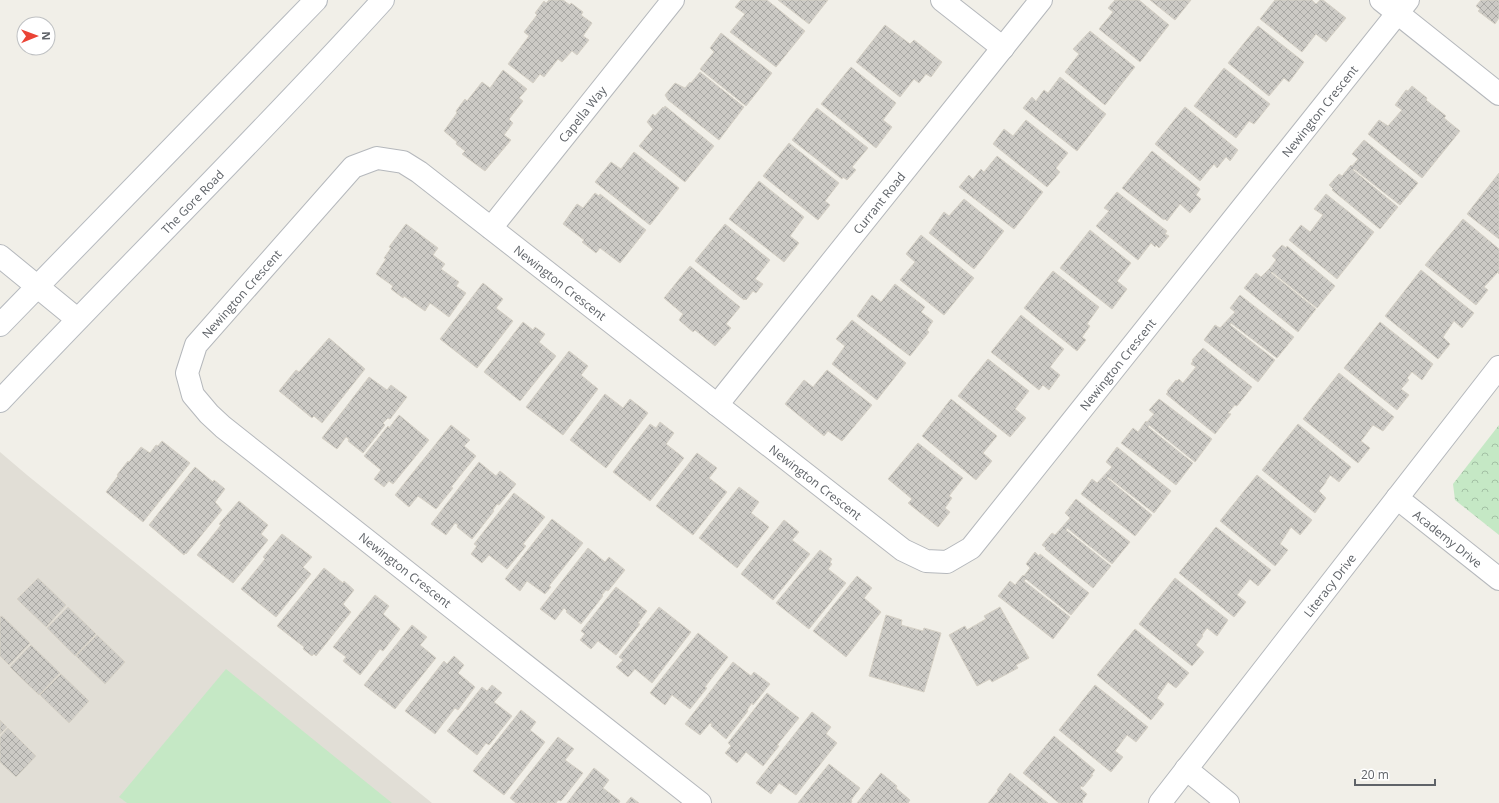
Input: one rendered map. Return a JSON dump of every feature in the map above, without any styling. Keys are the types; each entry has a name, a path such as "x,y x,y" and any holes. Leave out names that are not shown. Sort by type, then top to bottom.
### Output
{"street":[{"path":"0,325 316,0"},
{"name":"The Gore Road","path":"0,401 77,318 311,79 383,0"},
{"name":"Capella Way","path":"491,228 673,0"},
{"path":"942,0 1003,48"},
{"name":"Currant Road","path":"717,406 1041,0"},
{"path":"1395,4 1499,94"},
{"name":"Newington Crescent","path":"700,803 223,427 209,414 193,395 187,373 196,345 353,167 377,158 403,162 419,172 902,550 926,561 947,562 971,548 1395,4"},
{"path":"0,256 77,318"},
{"name":"Literacy Drive","path":"1160,803 1499,367"},
{"name":"Academy Drive","path":"1397,498 1499,579"},
{"path":"1186,769 1228,803"}],"shaded area":[{"path":"0,452 27,475 432,803 0,803"}],"green space":[{"path":"1499,425 1499,535 1455,500 1453,484"},
{"path":"226,669 392,803 127,803 119,797"}],"building":[{"path":"549,0 563,0 570,5 571,3 583,12 581,15 592,23 583,36 589,40 577,55 572,51 562,62 558,59 544,77 540,74 533,83 508,64 529,36 524,32 537,15 535,13 544,1 546,3"},
{"path":"741,0 767,0 805,31 776,67 730,32 745,14 735,7"},
{"path":"778,0 828,0 809,24"},
{"path":"1115,0 1139,0 1169,25 1140,62 1099,29 1113,12 1108,8"},
{"path":"1150,0 1191,0 1175,20"},
{"path":"1275,0 1312,0 1316,4 1320,0 1323,0 1346,18 1326,42 1316,34 1302,52 1260,19"},
{"path":"1481,0 1499,0 1499,18 1495,24 1478,11 1480,9 1476,6"},
{"path":"885,25 910,44 914,40 942,62 931,77 926,74 919,83 914,79 900,97 856,62"},
{"path":"1258,26 1304,62 1289,82 1284,78 1269,96 1228,63"},
{"path":"1090,31 1135,67 1105,105 1065,72 1079,54 1073,49"},
{"path":"721,33 772,73 746,106 700,69 714,52 710,48"},
{"path":"851,67 896,103 883,120 892,127 876,148 821,104"},
{"path":"1224,68 1270,104 1254,124 1249,121 1236,138 1194,106"},
{"path":"503,70 527,89 519,98 523,101 509,119 513,123 504,135 511,140 485,171 462,154 465,151 444,131 465,99 467,101 482,82 490,88"},
{"path":"700,72 744,107 719,140 668,100 665,95 675,83 685,88"},
{"path":"1060,77 1106,114 1077,151 1023,108 1032,97 1036,101 1044,90 1048,93"},
{"path":"1412,86 1427,98 1426,100 1446,116 1444,118 1460,131 1422,178 1368,134 1379,120 1388,126 1402,110 1395,105 1406,90 1408,91"},
{"path":"665,106 714,146 685,182 639,146 653,129 647,122 653,114 655,116"},
{"path":"1185,107 1238,150 1230,161 1226,157 1217,168 1214,164 1200,181 1155,144"},
{"path":"817,108 868,148 852,167 856,170 847,180 843,177 842,179 792,140"},
{"path":"1026,120 1068,153 1056,168 1060,172 1047,187 993,144 1004,129 1013,136"},
{"path":"1364,140 1418,183 1400,205 1354,169 1353,170 1398,207 1380,229 1332,190 1333,189 1329,185 1339,174 1342,176 1358,159 1352,154"},
{"path":"789,143 839,183 825,201 830,205 818,220 763,176"},
{"path":"1152,151 1200,189 1196,195 1201,199 1190,213 1180,204 1167,221 1165,219 1164,220 1122,188"},
{"path":"634,152 679,188 650,225 595,182 611,162 621,169"},
{"path":"997,156 1043,192 1014,229 959,187 969,175 973,179 981,169 984,172"},
{"path":"1499,173 1499,239 1467,214"},
{"path":"759,181 804,217 790,236 799,243 784,262 729,219"},
{"path":"1117,192 1167,231 1165,234 1169,236 1159,248 1156,245 1155,247 1151,243 1138,260 1096,226 1109,211 1104,208"},
{"path":"595,193 599,196 600,194 646,230 620,263 600,248 596,253 582,242 584,240 563,224 577,204 583,208"},
{"path":"1326,194 1374,232 1337,279 1289,240 1301,225 1310,232 1323,215 1314,209"},
{"path":"964,199 1004,231 974,269 929,233 944,212 949,216"},
{"path":"1463,219 1499,249 1499,274 1498,272 1484,287 1488,290 1476,305 1425,265"},
{"path":"406,224 438,248 433,255 445,264 441,269 459,282 456,286 466,293 449,317 430,303 425,311 391,289 393,286 376,274 386,259 384,258 391,248 389,247"},
{"path":"725,224 770,260 755,279 763,284 756,293 753,291 746,300 744,300 695,261"},
{"path":"1090,230 1131,263 1117,281 1127,289 1112,309 1060,268"},
{"path":"921,235 974,278 944,315 900,280 915,262 906,254"},
{"path":"1282,245 1286,248 1287,246 1335,286 1317,308 1272,272 1271,273 1316,309 1298,332 1244,288 1256,273 1261,277 1270,268 1276,260 1272,256"},
{"path":"690,266 740,307 726,324 731,328 715,346 695,330 693,332 679,320 683,314 664,298"},
{"path":"1421,270 1474,313 1462,328 1454,321 1443,337 1450,344 1438,359 1385,316"},
{"path":"1053,271 1099,307 1087,324 1090,326 1082,337 1086,340 1077,351 1024,308"},
{"path":"483,283 503,299 496,308 513,321 477,368 440,339"},
{"path":"895,284 925,307 921,312 933,321 927,330 929,332 910,356 857,316 872,295 881,302"},
{"path":"1240,295 1294,337 1277,358 1231,323 1230,325 1275,360 1258,382 1204,340 1215,325 1220,328 1235,312 1230,308"},
{"path":"1021,315 1064,349 1050,367 1060,375 1049,390 1043,385 1039,390 991,352"},
{"path":"852,320 906,363 877,400 832,364 845,346 836,339"},
{"path":"523,322 533,330 535,327 545,334 539,342 556,356 520,401 484,372"},
{"path":"1380,322 1433,364 1422,380 1412,372 1407,378 1409,380 1401,389 1409,395 1397,410 1344,368"},
{"path":"329,338 365,369 322,423 314,416 312,418 279,391 296,370 299,372"},
{"path":"1203,348 1252,387 1237,406 1235,405 1228,413 1231,414 1215,434 1166,394 1176,380 1177,381 1179,379 1183,383 1196,367 1191,364 1193,361 1192,360"},
{"path":"569,351 588,366 581,375 598,389 563,435 526,407"},
{"path":"988,359 1029,391 1015,409 1026,418 1010,437 958,396"},
{"path":"827,370 872,405 842,441 828,431 824,436 785,404 804,380 813,387"},
{"path":"1339,373 1394,417 1383,431 1373,425 1361,441 1370,448 1358,463 1303,419"},
{"path":"369,377 387,390 391,385 407,397 390,419 388,418 383,423 385,425 363,453 348,441 349,439 346,437 337,449 322,438"},
{"path":"605,394 623,408 630,399 648,413 606,468 570,440"},
{"path":"951,399 997,436 983,453 992,461 976,480 922,436"},
{"path":"1159,399 1212,439 1195,462 1149,425 1148,427 1193,463 1176,485 1121,443 1133,428 1138,432 1146,421 1147,422 1154,414 1149,410"},
{"path":"399,415 429,440 393,484 389,481 384,487 374,479 381,470 364,456 388,426 389,428"},
{"path":"660,422 674,433 666,444 684,458 650,501 613,472 650,424 656,428"},
{"path":"1298,424 1351,467 1339,482 1330,475 1319,491 1326,498 1315,513 1262,470"},
{"path":"451,425 470,440 464,446 476,456 451,487 453,488 436,509 418,496 409,507 395,495"},
{"path":"162,441 190,463 143,522 106,492 118,476 117,475 141,447 150,453 156,445 158,446"},
{"path":"918,443 963,478 949,496 952,498 945,508 950,512 938,527 908,503 912,499 888,479"},
{"path":"1117,447 1171,491 1154,513 1108,477 1107,478 1152,515 1135,536 1081,494 1092,479 1097,483 1112,467 1106,462"},
{"path":"697,453 717,468 709,478 727,492 693,535 656,506"},
{"path":"479,462 496,476 500,471 516,484 499,505 497,504 493,510 494,511 472,539 457,527 458,525 455,523 446,535 431,524"},
{"path":"195,467 213,482 214,480 225,489 215,502 222,510 184,555 149,525"},
{"path":"1257,475 1312,520 1300,535 1291,527 1280,544 1288,550 1275,566 1220,521"},
{"path":"739,487 759,502 751,513 769,527 737,568 699,538"},
{"path":"514,493 545,517 523,544 526,546 507,569 489,555 482,563 471,554 477,546 474,544"},
{"path":"1076,499 1130,542 1112,564 1067,528 1066,530 1111,566 1093,588 1042,545 1052,533 1055,535 1070,518 1065,513"},
{"path":"239,501 268,525 261,534 268,540 233,583 197,555 221,525 219,524"},
{"path":"552,519 583,543 549,586 551,587 545,594 527,581 520,591 505,579"},
{"path":"784,520 799,532 792,540 810,554 773,600 741,574"},
{"path":"1216,527 1271,570 1258,586 1250,579 1237,595 1246,602 1234,617 1179,573"},
{"path":"282,534 312,557 303,567 311,574 276,617 241,589 265,559 263,557"},
{"path":"588,548 605,562 609,557 625,570 608,591 606,590 581,624 566,612 567,611 564,608 555,620 540,609"},
{"path":"820,550 832,559 830,562 832,564 828,569 846,583 809,629 776,603"},
{"path":"1035,552 1039,556 1040,554 1089,593 1071,615 1026,579 1024,581 1070,617 1053,639 998,596 1010,581 1015,585 1023,575 1024,576 1030,568 1026,564"},
{"path":"324,568 343,583 344,581 354,590 343,604 351,612 316,656 314,654 312,656 303,649 304,647 277,626"},
{"path":"857,576 872,588 864,598 881,612 846,657 813,631"},
{"path":"38,578 66,605 46,627 17,599"},
{"path":"1175,578 1228,620 1217,636 1207,628 1196,645 1204,652 1192,666 1139,624"},
{"path":"616,587 647,611 638,623 640,624 616,655 598,641 591,649 580,640 585,634 581,631"},
{"path":"375,595 389,606 383,614 400,629 383,651 380,649 360,675 343,661 346,657 333,647"},
{"path":"68,607 96,634 75,656 47,628"},
{"path":"659,607 691,632 652,683 635,669 628,677 616,667 623,660 619,657"},
{"path":"1000,607 1029,658 1016,665 1018,668 992,682 990,679 977,686 949,635 965,626 967,630 986,619 984,616"},
{"path":"886,615 902,620 901,625 923,631 924,628 941,633 924,692 869,676"},
{"path":"2,616 30,643 9,665 0,656 0,617"},
{"path":"412,625 427,637 420,645 436,658 395,709 364,685"},
{"path":"1135,629 1189,673 1176,688 1168,682 1157,698 1164,704 1151,720 1097,675"},
{"path":"698,633 728,657 705,687 707,688 690,709 672,695 665,705 650,693"},
{"path":"97,635 125,662 105,684 76,656"},
{"path":"31,645 60,673 39,695 10,667"},
{"path":"454,656 464,665 458,673 475,687 458,710 455,708 435,734 405,711 444,661 447,664"},
{"path":"733,662 751,676 754,672 770,684 753,705 752,703 747,710 748,711 726,739 711,726 712,724 710,723 700,735 685,724"},
{"path":"61,674 89,701 69,723 40,695"},
{"path":"492,685 502,693 494,702 512,716 489,745 486,743 477,755 447,731 482,687 487,691"},
{"path":"1095,685 1148,727 1136,742 1127,735 1115,751 1123,757 1111,772 1059,730"},
{"path":"767,693 799,718 777,745 779,746 763,766 746,752 737,763 725,753 731,746 728,743"},
{"path":"521,710 536,722 530,730 545,742 504,795 473,771"},
{"path":"812,712 831,727 826,734 837,743 796,795 779,783 771,794 756,783"},
{"path":"0,720 7,727 0,734"},
{"path":"8,728 36,756 16,777 0,762 0,737"},
{"path":"1054,736 1095,770 1091,775 1093,775 1083,787 1081,786 1080,788 1087,794 1082,803 1059,803 1023,773"},
{"path":"558,737 574,749 565,760 583,773 561,801 558,800 556,803 516,803 510,798"},
{"path":"829,764 860,788 851,800 851,803 798,803"},
{"path":"594,768 609,780 603,788 620,801 619,803 567,803"},
{"path":"881,773 897,786 896,788 910,800 908,803 857,803"},
{"path":"1010,773 1048,803 988,803"},
{"path":"631,797 639,803 626,803"}]}
